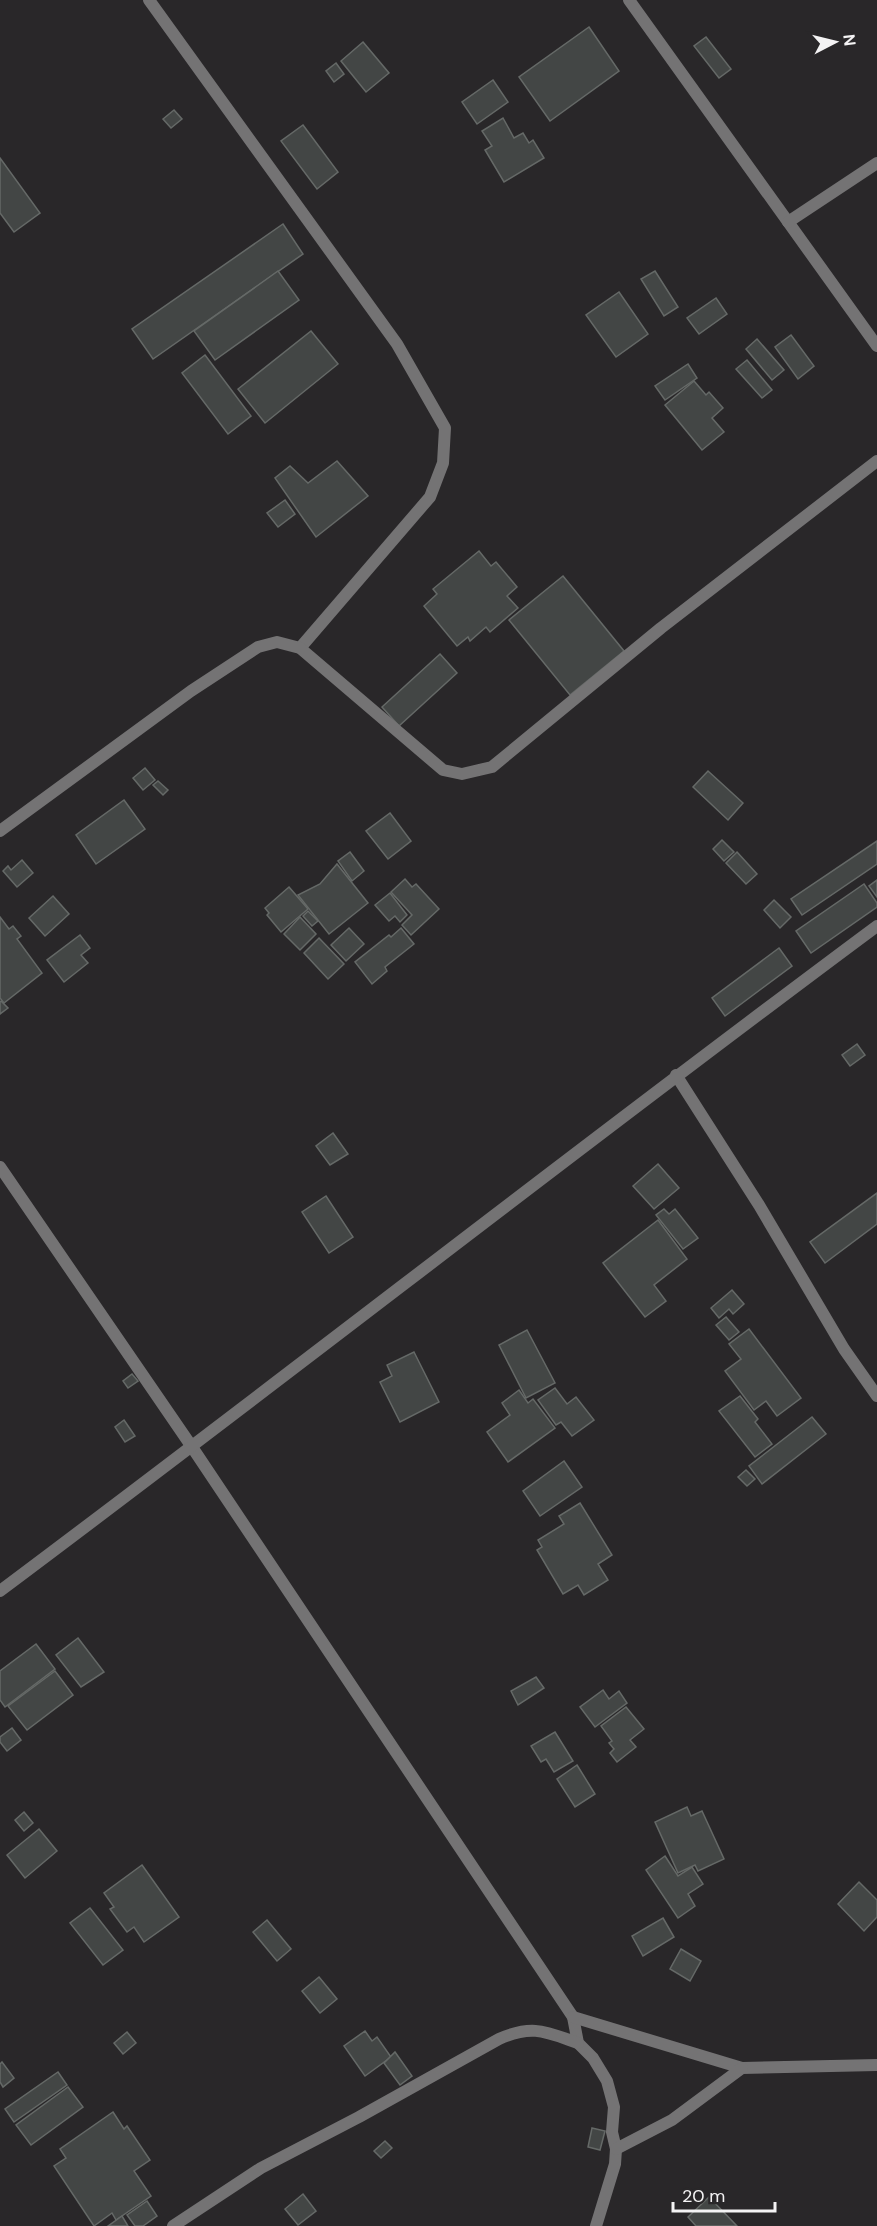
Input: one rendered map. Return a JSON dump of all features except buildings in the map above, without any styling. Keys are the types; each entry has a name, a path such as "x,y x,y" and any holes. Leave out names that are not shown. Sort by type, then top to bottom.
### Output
{"street":[{"path":"149,0 397,344 445,428 443,463 429,497 300,648"},
{"path":"629,0 877,346"},
{"path":"788,222 877,163"},
{"path":"0,831 191,691 258,647 278,642 300,648 443,770 462,774 492,767 661,628 877,461"},
{"path":"0,1591 192,1447 676,1075 877,926"},
{"path":"676,1075 759,1205 844,1349 877,1396"},
{"path":"0,1167 192,1447 573,2017 579,2043"},
{"path":"573,2017 742,2068 877,2065"},
{"path":"173,2226 261,2168 359,2118 517,2031 541,2031 579,2043 593,2058 607,2081 614,2107 612,2132 616,2149 615,2164 596,2226"},
{"path":"616,2149 672,2120 742,2068"}]}
